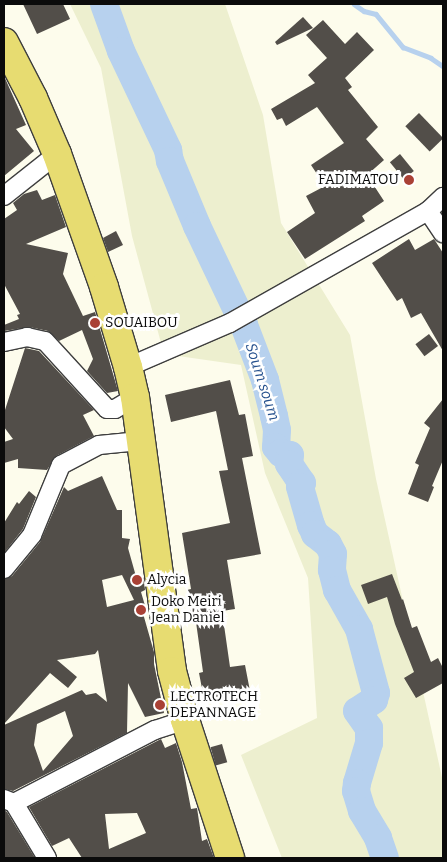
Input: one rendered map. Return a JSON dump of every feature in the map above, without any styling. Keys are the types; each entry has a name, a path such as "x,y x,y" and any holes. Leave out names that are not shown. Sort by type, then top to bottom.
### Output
{"main road":[{"path":"4,42 33,98 57,154 104,287 128,368 135,397 172,671 185,720 230,858"}],"street":[{"path":"7,188 57,154"},
{"path":"128,368 230,323 428,211 443,197"},
{"path":"428,211 443,233"},
{"path":"4,342 27,337 45,341 107,409 115,409 135,397"},
{"path":"4,569 32,535 61,465 99,445 140,441"},
{"path":"47,858 9,801 155,730 185,720"}],"green space":[{"path":"70,4 225,4 263,115 281,223 350,335 376,479 443,782 443,858 282,858 241,755 317,718 308,578 265,473 241,365 164,354 132,236 101,68"}],"building":[{"path":"23,4 63,4 70,19 37,34"},
{"path":"303,17 313,28 277,45 275,42"},
{"path":"323,20 345,44 357,32 374,50 345,78 352,87 348,90 378,127 366,139 384,160 367,175 384,201 362,216 365,221 305,259 287,232 315,213 306,196 325,186 311,165 344,143 317,107 286,126 282,118 277,120 271,109 315,83 308,75 327,58 306,35"},
{"path":"4,76 26,125 16,129 34,151 4,176"},
{"path":"419,113 443,138 430,151 405,126"},
{"path":"400,154 414,171 404,179 390,162"},
{"path":"37,190 42,200 55,195 66,227 26,244 68,253 63,274 83,316 95,312 118,391 107,393 87,371 93,359 82,330 59,341 48,331 29,327 4,331 4,325 19,319 17,315 20,314 4,284 4,219 17,210 13,203 24,194"},
{"path":"116,231 123,245 108,252 103,238"},
{"path":"409,239 415,250 434,239 443,253 443,351 421,313 411,318 402,298 397,301 372,263"},
{"path":"429,334 438,346 424,356 415,344"},
{"path":"25,348 39,351 94,410 83,415 94,436 56,456 47,470 18,468 18,459 4,463 4,442 13,439 4,427 4,413"},
{"path":"230,380 239,415 245,414 253,456 242,458 261,554 227,560 235,609 222,611 230,667 245,665 250,691 204,699 199,673 203,672 195,615 191,616 187,590 191,589 182,533 230,523 219,471 228,470 216,411 171,422 165,395"},
{"path":"443,399 443,460 432,486 434,487 428,502 408,494 419,465 415,463 430,428 424,423"},
{"path":"102,476 117,510 122,510 122,538 130,539 128,548 137,580 143,577 144,579 145,590 141,592 146,609 142,610 154,652 154,664 164,713 145,717 128,683 127,733 13,791 4,789 4,725 82,690 86,695 96,693 107,702 98,650 95,654 57,660 77,677 68,688 50,673 4,724 4,579 12,576 40,542 64,487 68,491","holes":["122,575 134,600 107,607 102,580","65,711 73,736 43,771 34,745 37,724"]},
{"path":"29,491 36,497 23,529 4,553 4,523 17,502 19,504"},
{"path":"392,574 403,599 412,628 417,626 431,662 438,658 443,668 443,683 416,698 404,678 414,672 395,624 387,597 368,604 361,585"},
{"path":"161,739 165,748 176,743 182,762 191,809 197,808 202,841 207,839 214,858 82,858 69,838 52,846 29,807","holes":["137,813 146,833 109,849 105,814"]},
{"path":"222,744 227,762 216,766 210,747"},
{"path":"4,810 7,812 35,858 4,858"}],"waterway":[{"name":"Soum soum","path":"104,4 121,51 168,150 170,161 197,226 244,325 265,380 277,430 276,447 281,453 290,455 289,464 302,483 300,487 311,525 315,534 328,544 333,554 332,570 337,590 359,629 376,693 374,700 357,711 369,728 369,743 356,791 362,811 378,838 385,858"},
{"path":"354,4 364,11 376,14 403,47 431,58 443,66"}],"place":[{"name":"FADIMATOU","path":"409,180"},
{"name":"SOUAIBOU","path":"95,323"},
{"name":"Alycia","path":"137,580"},
{"name":"Doko Meiri Jean Daniel","path":"141,610"},
{"name":"LECTROTECH DEPANNAGE","path":"160,705"}]}
